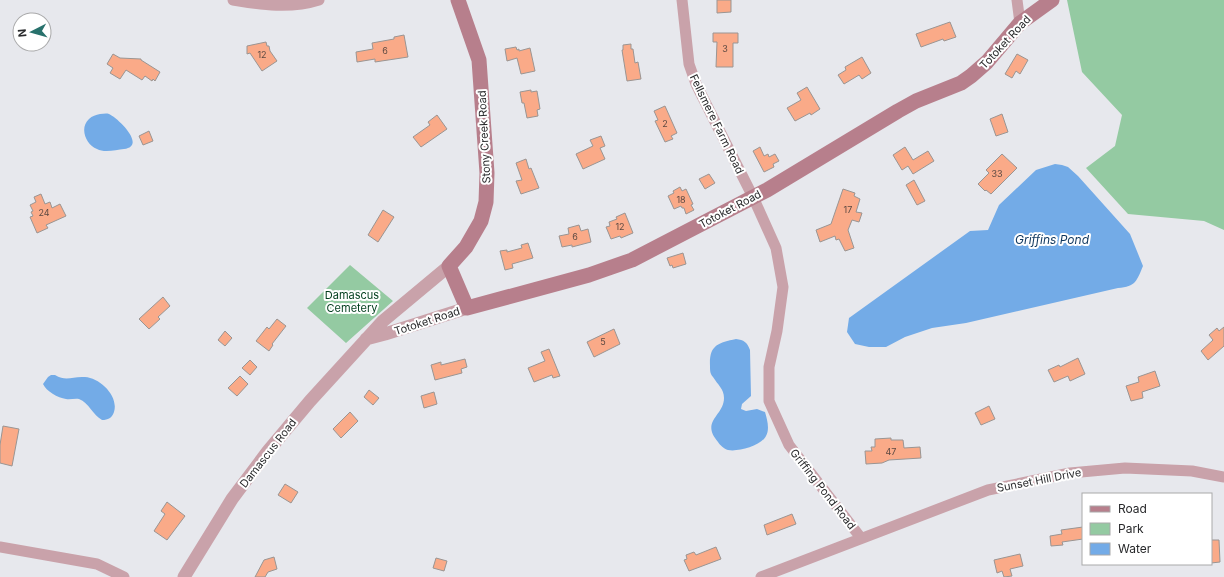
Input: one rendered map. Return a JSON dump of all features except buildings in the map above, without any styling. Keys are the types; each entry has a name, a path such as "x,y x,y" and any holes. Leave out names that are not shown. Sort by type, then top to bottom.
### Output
{"main road":[{"name":"Stony Creek Road","path":"449,266 466,247 481,221 486,202 487,173 480,60 458,0"},
{"name":"Totoket Road","path":"466,308 589,276 619,266 753,197 916,101 961,82 971,76 987,62 1020,23 1052,0"},
{"path":"449,266 466,308"}],"street":[{"path":"233,0 276,6 300,4 319,0"},
{"name":"Fellsmere Farm Road","path":"682,0 689,64 696,84 753,197"},
{"path":"1016,0 1020,23"},
{"name":"Griffing Pond Road","path":"753,197 776,248 784,287 777,331 769,367 769,401 789,445 862,538 761,577"},
{"name":"Stony Creek Road","path":"366,339 396,309 449,266"},
{"name":"Totoket Road","path":"366,339 466,308"},
{"name":"Damascus Road","path":"184,577 232,499 268,450 366,339"},
{"name":"Sunset Hill Drive","path":"862,538 988,490 1070,472 1125,468 1192,471 1224,477"},
{"path":"0,547 97,564 124,577"}],"green space":[{"path":"1067,0 1224,0 1224,230 1204,221 1128,214 1086,168 1115,146 1122,115 1082,72"},
{"name":"Damascus Cemetery","path":"350,265 393,301 346,343 307,308"}],"water":[{"path":"100,114 109,114 124,126 132,138 133,143 130,147 103,151 93,147 90,144 85,136 84,127 90,118"},
{"name":"Griffins Pond","path":"1055,164 1068,167 1078,176 1130,234 1143,266 1135,282 1129,286 966,323 932,328 905,337 886,347 869,347 855,344 847,332 849,318 970,231 988,230 999,205 1036,170"},
{"path":"736,339 745,342 750,350 751,396 742,404 741,409 746,411 757,409 765,412 768,427 766,436 759,443 749,448 732,450 721,446 713,435 711,429 714,419 721,410 724,395 712,376 710,359 711,353 716,346"},
{"path":"51,375 63,378 91,378 102,384 114,400 115,406 112,416 108,419 102,420 79,399 68,399 53,394 43,384"}]}
